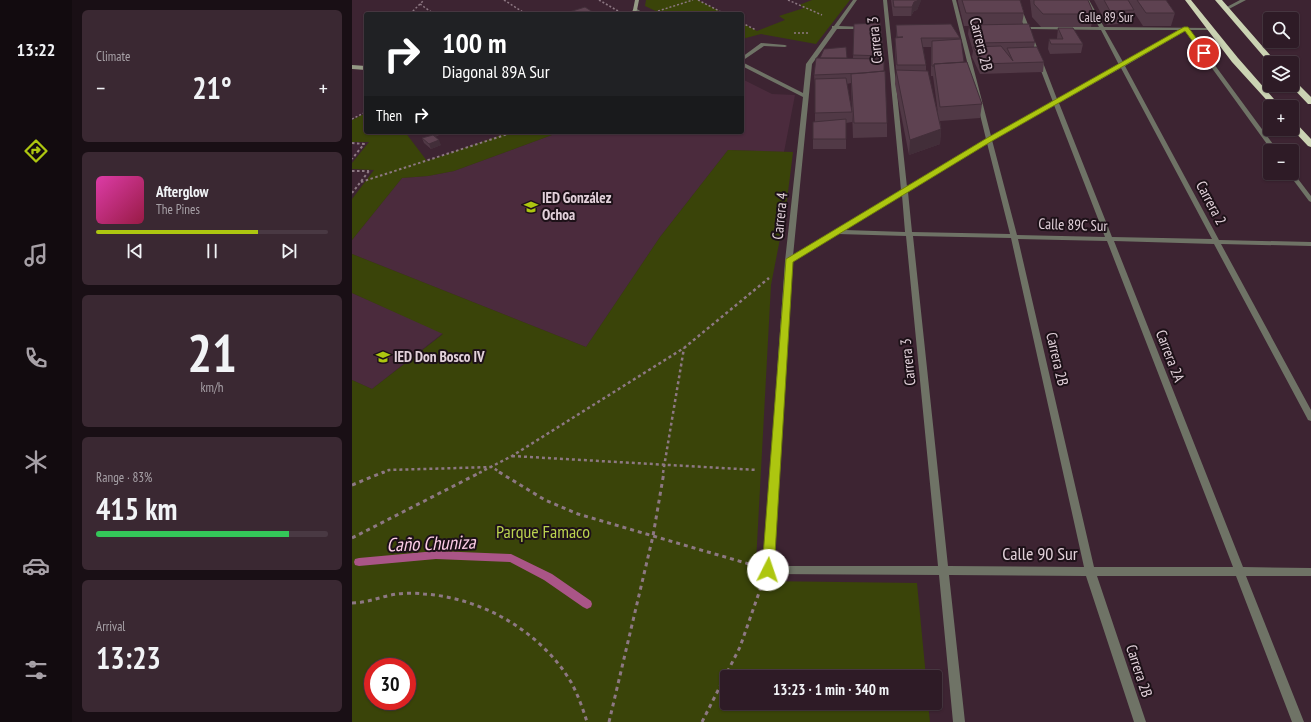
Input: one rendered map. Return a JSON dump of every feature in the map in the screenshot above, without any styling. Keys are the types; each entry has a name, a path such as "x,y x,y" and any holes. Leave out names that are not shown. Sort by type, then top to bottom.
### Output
{"highway":[{"path":"1188,0 1235,60 1270,100"},
{"path":"1218,0 1268,56"},
{"path":"1299,90 1311,102"},
{"path":"1299,131 1311,144"}],"street":[{"path":"633,12 637,0"},
{"name":"Carrera 4","path":"768,570 789,261 809,64 855,0"},
{"name":"Carrera 3","path":"885,0 959,722"},
{"name":"Carrera 2B","path":"954,0 1014,237 1090,571 1140,722"},
{"name":"Carrera 2A","path":"1016,0 1024,28 1056,101 1298,722"},
{"name":"Carrera 2","path":"1087,0 1311,418"},
{"path":"1226,8 1244,0"},
{"path":"834,28 872,28"},
{"path":"954,28 968,28"},
{"name":"Calle 89 Sur","path":"1024,28 1210,29"},
{"path":"789,261 989,140 1186,28 1270,144"},
{"path":"744,58 763,44 785,46"},
{"path":"744,65 806,96"},
{"path":"352,67 364,68"},
{"path":"1296,180 1311,200"},
{"name":"Calle 89C Sur","path":"835,232 1311,244"},
{"name":"Calle 90 Sur","path":"768,570 1311,572"}],"path":[{"path":"412,12 424,0"},
{"path":"504,0 523,12"},
{"path":"599,0 620,12"},
{"path":"656,11 693,0"},
{"path":"698,0 721,12"},
{"path":"788,0 838,22"},
{"path":"420,4 431,12"},
{"path":"352,119 364,113"},
{"path":"361,182 508,134"},
{"path":"352,143 364,144 352,159"},
{"path":"352,171 370,172 352,193"},
{"path":"352,538 512,456 684,348 789,261"},
{"path":"609,722 654,536 684,348"},
{"path":"512,456 775,471"},
{"path":"352,485 389,470 492,467 517,484 546,500 578,514 768,570 740,647 702,722"},
{"path":"352,603 379,599 398,594 429,595 458,600 485,608 509,620 532,636 556,662 569,679 582,706 587,722"}],"shaded area":[{"name":"IED González Ochoa","path":"744,80 772,94 795,95 784,152 728,150 660,237 586,347 352,254 352,240 402,178 428,176 454,171 555,134 744,134"},
{"name":"IED Don Bosco IV","path":"352,293 443,333 372,389 352,380"}],"green space":[{"path":"646,0 698,0 721,12 658,12 645,6"},
{"path":"812,0 850,0 816,44 761,34 744,38 744,24 757,31 785,20 779,16 804,8 799,5"},
{"path":"364,114 364,134 407,134 427,161 504,134 555,134 454,171 428,176 402,178 352,240 352,199 374,170 352,169 352,163 369,142 352,142 352,120"},
{"name":"Parque Famaco","path":"728,150 793,152 786,208 771,285 755,581 917,583 925,670 720,670 720,710 929,710 930,722 352,722 352,380 372,389 443,334 352,293 352,254 586,347 660,237"}],"building":[{"path":"893,0 918,0 914,2 912,7 894,7"},
{"path":"962,0 1020,0 1024,13 966,13"},
{"path":"1034,0 1088,0 1094,14 1043,14 1034,4"},
{"path":"1104,0 1128,0 1134,10 1110,11"},
{"path":"1137,0 1166,0 1175,13 1146,13"},
{"path":"585,7 593,12 569,12"},
{"path":"880,23 884,56 853,55 854,24"},
{"path":"951,24 960,38 921,38 926,65 897,65 895,38 903,37 897,37 896,25"},
{"path":"1029,24 1035,42 974,43 969,25"},
{"path":"1058,28 1073,28 1083,44 1051,44 1049,39 1063,39"},
{"path":"961,39 964,62 934,64 934,66 932,66 932,41"},
{"path":"1001,46 1013,61 1007,48 1037,47 1044,62 982,64 973,47"},
{"path":"846,47 847,58 820,58 824,49"},
{"path":"816,58 884,59 884,71 814,75"},
{"path":"967,62 982,104 940,107 934,64"},
{"path":"896,70 928,71 941,129 910,140"},
{"path":"885,71 887,123 854,123 851,74"},
{"path":"846,78 852,112 815,113 815,79"},
{"path":"846,119 846,139 813,139 813,122"},
{"path":"433,135 439,140 429,144 422,138"}],"waterway":[{"name":"Caño Chuniza","path":"359,562 436,555 511,558 548,577 587,604"}],"place":[{"name":"IED González Ochoa","path":"531,207"},
{"name":"IED Don Bosco IV","path":"383,357"}],"route":[{"path":"768,570 789,261 989,140 1186,28 1204,53"}]}
